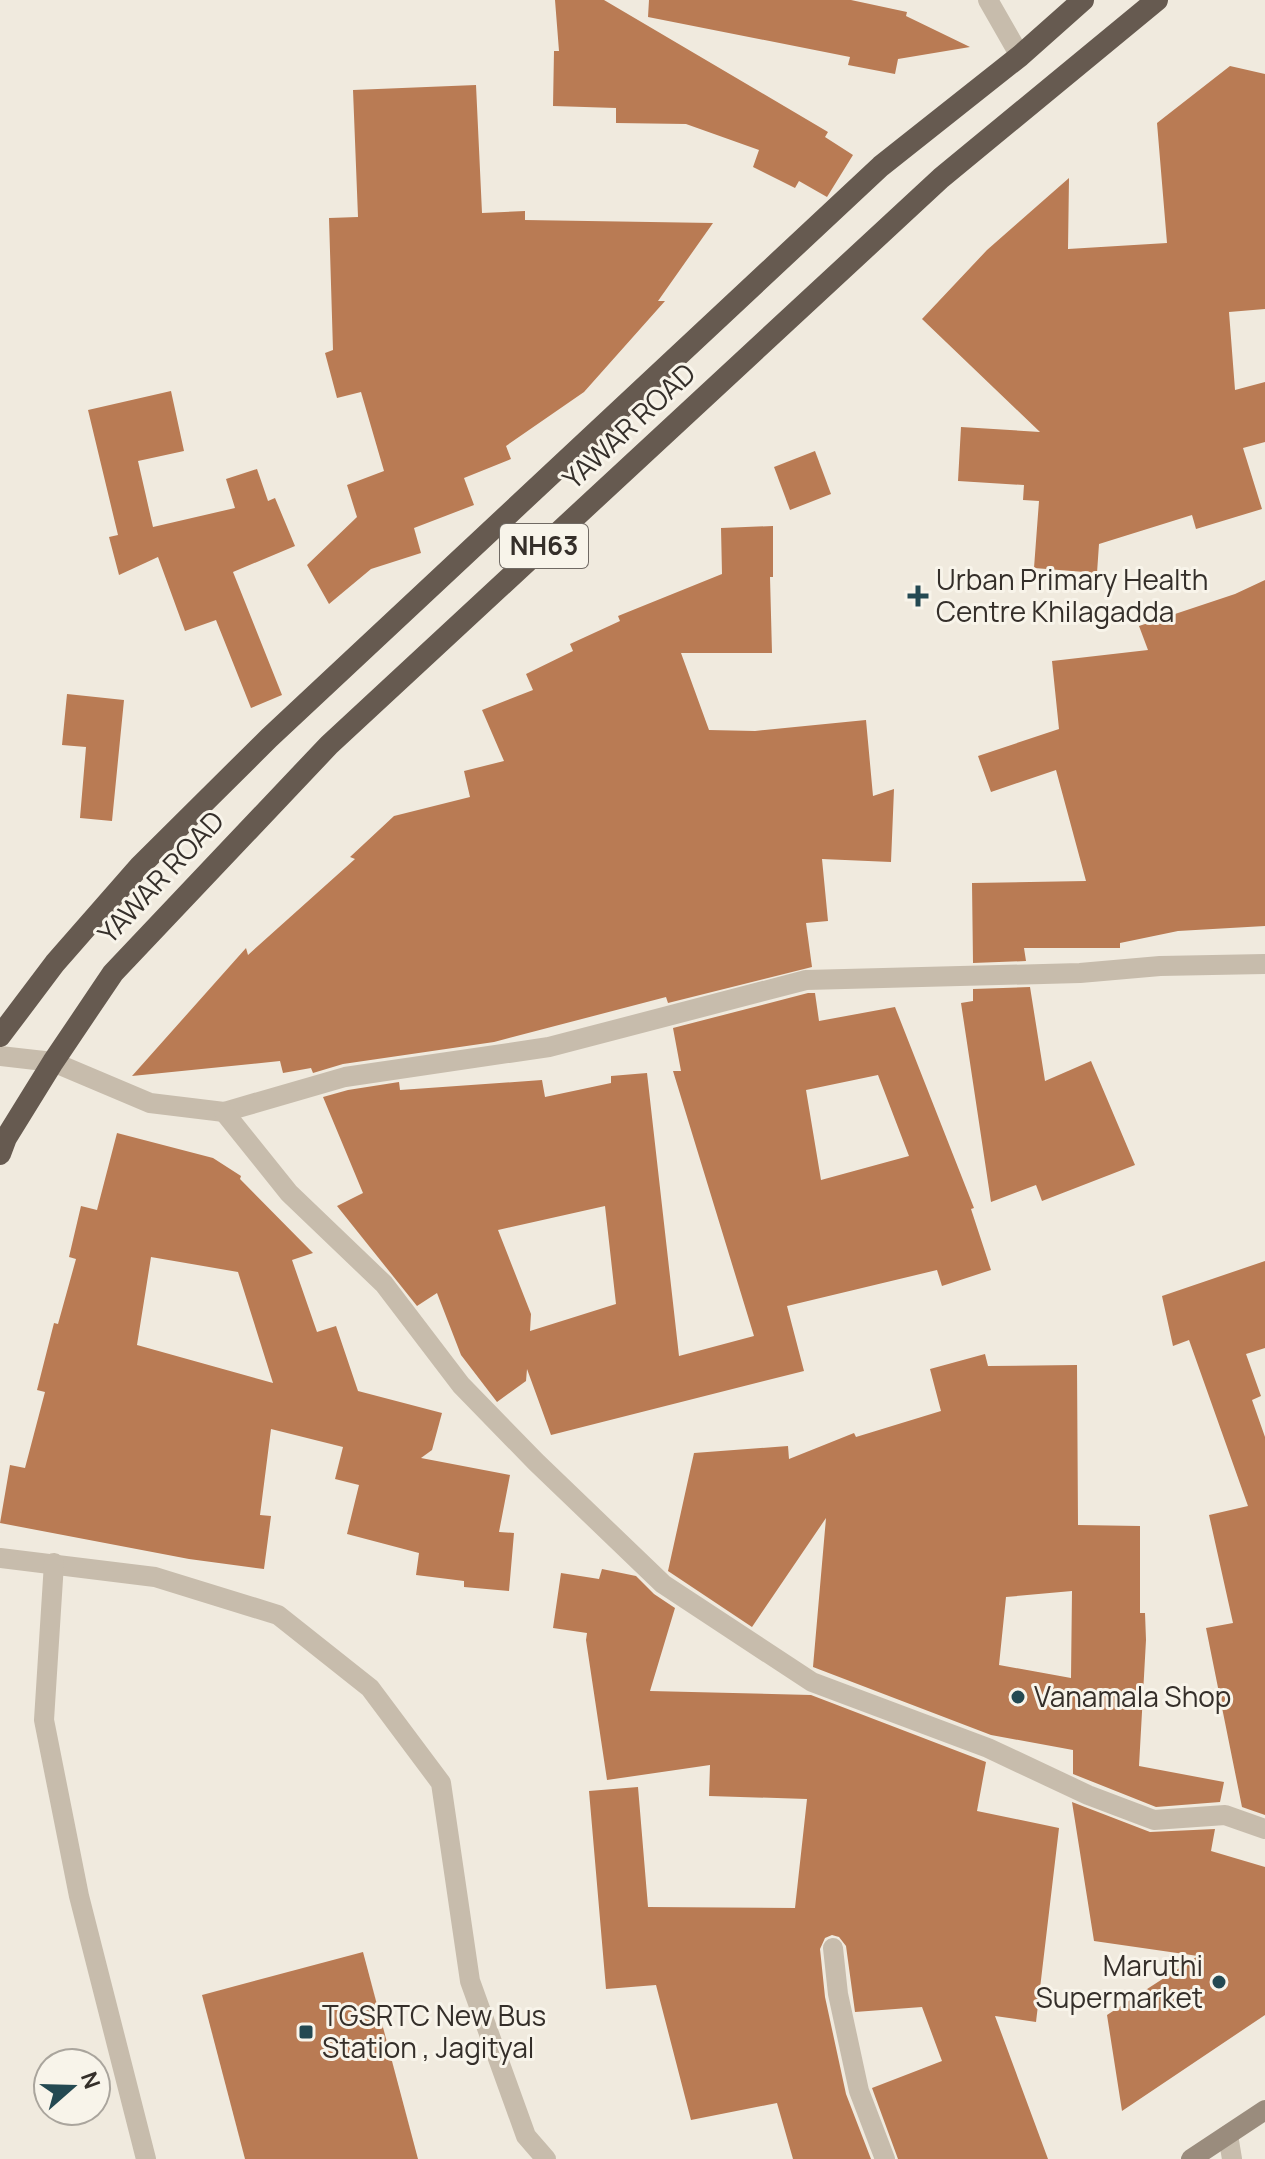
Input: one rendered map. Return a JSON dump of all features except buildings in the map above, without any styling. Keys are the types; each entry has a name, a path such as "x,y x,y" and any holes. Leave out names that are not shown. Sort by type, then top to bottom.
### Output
{"highway":[{"name":"NH63","path":"0,1036 55,963 140,866 269,738 881,166 1020,56 1083,0"},
{"name":"YAWAR ROAD","path":"0,1154 6,1138 53,1062 113,973 329,745 941,178 1157,0"}],"main road":[{"path":"1191,2159 1265,2110"}],"street":[{"path":"988,0 1020,56"},
{"path":"0,1056 53,1062 150,1103 224,1112 345,1077 549,1047 806,980 1080,973 1160,966 1265,964"},
{"path":"224,1112 289,1193 384,1284 461,1385 663,1584 812,1682 988,1748 1088,1795 1154,1820 1225,1815 1265,1829"},
{"path":"0,1558 155,1577 278,1615 370,1688 441,1783 470,1981 526,2136 546,2159"},
{"path":"54,1563 44,1720 79,1896 146,2159"},
{"path":"833,1948 838,1994 859,2091 885,2159"},
{"path":"1228,2135 1232,2159"}],"place":[{"name":"Urban Primary Health Centre Khilagadda","path":"918,596"},
{"name":"Vanamala Shop","path":"1018,1697"},
{"name":"Maruthi Supermarket","path":"1219,1982"},
{"name":"TGSRTC New Bus Station , Jagityal","path":"306,2032"}]}
